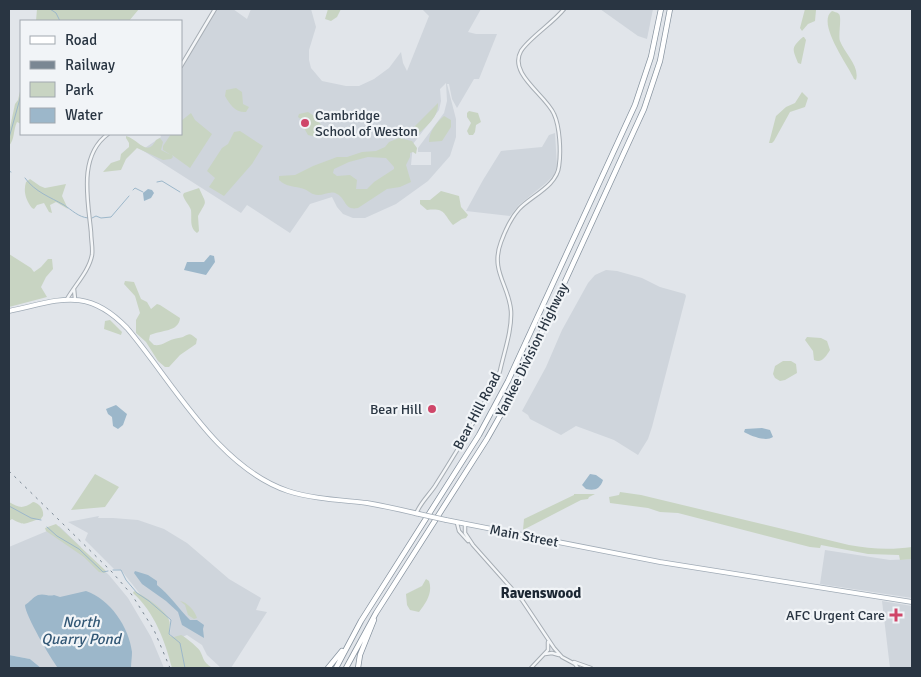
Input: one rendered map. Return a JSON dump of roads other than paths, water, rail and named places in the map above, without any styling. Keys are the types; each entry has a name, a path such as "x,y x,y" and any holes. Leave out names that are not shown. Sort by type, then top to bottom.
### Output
{"highway":[{"name":"Yankee Division Highway","path":"336,668 369,607 479,435 506,385 635,105 651,57 661,9"},
{"name":"Yankee Division Highway","path":"346,668 376,613 487,439 522,376 642,114 660,61 670,9"},
{"path":"358,668 360,655 372,628 376,613"},
{"path":"328,668 348,644"}],"main road":[{"name":"Main Street","path":"75,299 101,309 119,321 143,348 216,441 250,471 271,484 289,491 308,496 376,504 458,523 660,562 912,602"},
{"path":"9,311 75,299"}],"street":[{"path":"182,64 215,9"},
{"name":"Bear Hill Road","path":"418,514 469,430 499,374 511,316 509,301 498,270 501,241 517,212 552,182 559,170 558,128 555,116 549,105 519,68 520,54 564,9"},
{"path":"67,299 86,270 92,253 87,190 90,163 97,146 107,135"},
{"path":"74,287 75,299"},
{"path":"458,523 459,531 522,600 548,640 564,658"},
{"path":"465,524 464,533 472,545"},
{"path":"531,668 549,649 548,640"},
{"path":"545,654 553,653 570,661 578,668"},
{"path":"570,661 591,668"}],"water":[{"path":"148,189 154,193 151,198 144,201 143,193"},
{"path":"210,255 214,256 215,262 206,275 184,270 187,262 204,262"},
{"path":"116,405 127,414 123,425 118,429 113,426 112,417 106,409"},
{"path":"762,428 770,430 773,437 766,439 758,438 744,432 745,429"},
{"path":"590,474 596,475 603,480 597,489 586,489 582,485"},
{"path":"135,571 148,575 157,581 157,585 190,620 197,620 204,625 204,638 182,625 178,612 142,584 134,573"},
{"name":"North Quarry Pond","path":"86,591 103,600 117,615 130,643 132,652 131,668 58,668 44,647 29,618 25,605 38,595 60,597"},
{"path":"9,655 30,659 41,668 9,668"}],"waterway":[{"path":"50,9 56,13 60,20"},
{"path":"9,138 20,99"},
{"path":"25,178 43,194 78,215 88,218"},
{"path":"157,182 162,181 180,192"},
{"path":"133,190 135,188 143,192"},
{"path":"92,218 96,216 101,218 111,217 129,196"},
{"path":"9,506 31,518 41,520"},
{"path":"47,527 57,536 79,549 103,572 108,571"},
{"path":"113,570 121,570 126,580 137,593 171,620 169,634 180,643 185,668"}],"railway":[{"path":"9,471 112,572 132,595 154,630 170,668"}],"place":[{"name":"Cambridge School of Weston","path":"305,123"},
{"name":"Bear Hill","path":"432,409"},
{"name":"AFC Urgent Care","path":"896,615"}],"district":[{"name":"Ravenswood","path":"541,593"}]}
